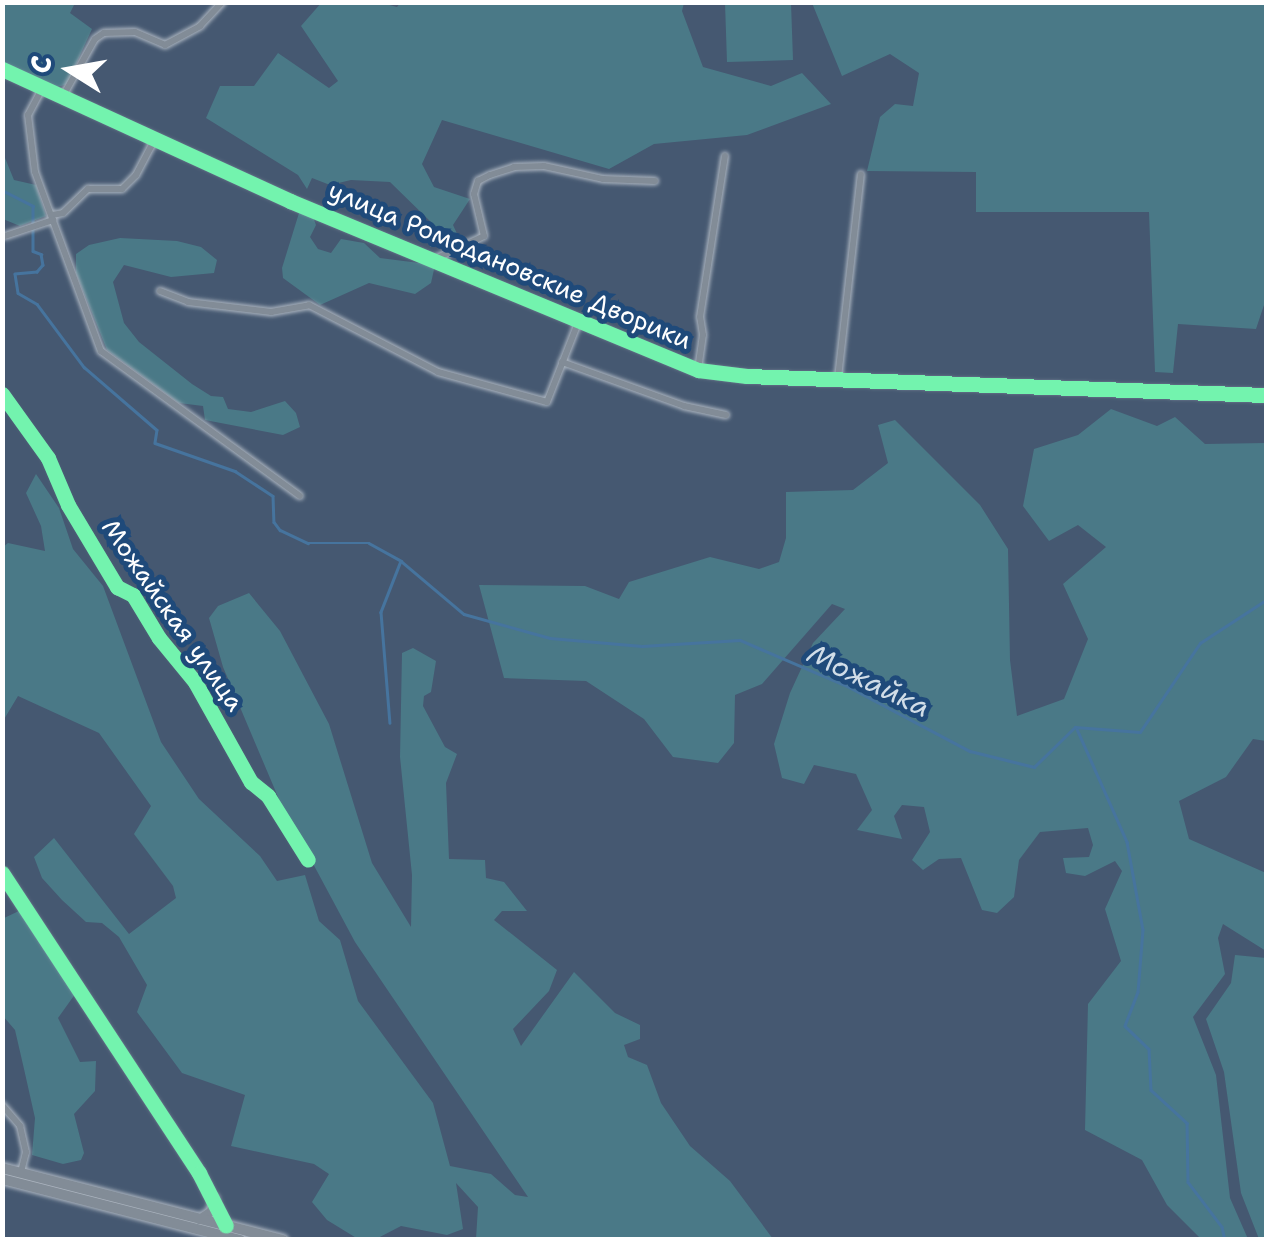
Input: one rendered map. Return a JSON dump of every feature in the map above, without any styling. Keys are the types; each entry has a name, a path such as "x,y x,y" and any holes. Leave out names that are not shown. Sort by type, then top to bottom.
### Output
{"main road":[{"path":"2,1168 283,1240"},
{"path":"2,1180 240,1240"}],"street":[{"path":"63,96 95,39 104,32 134,32 165,44 200,26 222,2"},
{"name":"улица Ромодановские Дворики","path":"2,69 578,323 698,370 1266,395"},
{"path":"43,87 28,115 36,172 101,351 300,496"},
{"path":"5,236 63,213 88,189 122,188 136,175 155,139"},
{"path":"698,370 703,335 700,317 725,156"},
{"path":"435,259 445,250 471,245 484,236 474,194 478,181 490,175 514,167 544,166 603,179 655,181"},
{"path":"838,378 861,174"},
{"path":"160,291 188,302 271,312 309,305 438,372 547,402 578,323"},
{"path":"562,362 684,406 726,415"},
{"name":"Можайская улица","path":"2,394 48,458 68,504 117,588 133,595 159,638 196,682 251,782 268,796 308,860"},
{"path":"2,874 214,1198 226,1226"},
{"path":"2,1106 20,1126 26,1152 20,1174"},
{"path":"199,1219 211,1211 214,1198"}],"shaded area":[{"path":"322,2 397,7 401,2 684,3 682,11 703,67 771,86 802,73 831,104 747,135 654,144 609,169 442,120 422,164 434,187 470,199 453,225 460,240 430,247 434,225 390,182 351,180 330,185 312,178 307,189 298,175 206,118 220,86 254,86 278,53 329,88 338,81 301,26"},
{"path":"2,3 75,3 70,13 92,29 67,84 58,87 3,65"},
{"path":"725,3 791,3 793,60 727,62"},
{"path":"812,3 1266,3 1266,299 1256,329 1178,324 1173,373 1155,372 1149,212 976,212 976,172 867,171 880,117 895,104 913,106 919,73 890,54 842,76"},
{"path":"3,153 14,180 36,185 46,216 20,226 3,219"},
{"path":"299,213 313,217 316,225 310,237 318,249 331,253 341,239 364,243 380,258 435,265 431,283 415,294 369,283 320,305 283,278 282,268"},
{"path":"120,238 177,241 201,247 217,260 214,273 171,277 124,265 113,282 124,323 139,342 192,384 211,396 223,397 228,409 251,412 285,401 296,413 300,427 283,435 205,420 203,406 179,403 107,350 76,273 76,254 89,245"},
{"path":"1111,409 1157,426 1175,417 1205,444 1266,443 1266,741 1253,739 1226,777 1179,801 1189,839 1266,873 1266,951 1223,924 1218,938 1225,974 1193,1017 1216,1075 1230,1198 1248,1239 1201,1239 1167,1205 1142,1160 1085,1130 1088,1004 1121,961 1105,909 1122,871 1115,861 1085,876 1066,873 1063,858 1089,857 1093,845 1088,828 1040,832 1019,860 1014,897 997,913 982,910 961,858 939,859 923,870 912,860 930,832 924,807 902,805 894,816 902,839 857,830 872,810 856,774 814,765 804,784 782,778 774,744 790,693 813,643 845,609 832,604 762,684 735,695 734,743 718,763 673,757 644,719 586,681 504,678 479,585 585,586 619,599 629,582 710,557 759,569 779,562 786,538 786,492 853,490 888,463 878,425 895,420 980,505 1008,549 1010,660 1017,716 1064,699 1088,639 1063,584 1106,547 1078,525 1049,541 1023,506 1034,449 1078,435"},
{"path":"36,474 59,508 73,549 103,586 161,742 199,799 260,856 277,881 305,875 319,921 340,940 358,1001 433,1103 450,1166 491,1174 515,1195 528,1197 355,942 281,804 223,667 209,618 218,606 249,593 280,631 329,724 372,863 411,927 412,875 400,757 402,653 413,648 436,661 431,692 424,696 423,706 445,747 457,754 446,783 449,859 485,860 486,878 504,882 527,911 502,911 494,920 557,970 549,991 513,1029 521,1046 574,972 615,1013 640,1025 640,1039 624,1045 628,1057 647,1065 661,1103 690,1146 730,1181 773,1239 476,1239 478,1207 456,1183 463,1229 447,1235 401,1226 376,1239 358,1239 327,1220 312,1202 329,1174 314,1164 231,1146 245,1095 182,1073 137,1012 147,985 119,937 102,923 86,922 62,900 42,878 34,857 54,838 129,934 176,898 173,886 134,834 151,806 99,733 18,696 3,721 3,547 8,543 45,551 41,526 26,493"},
{"path":"21,910 78,990 58,1018 80,1062 96,1061 95,1091 74,1114 84,1153 81,1160 63,1164 32,1155 35,1118 15,1030 3,1016 2,919"},
{"path":"1235,955 1266,958 1266,1239 1259,1239 1241,1193 1224,1072 1206,1019 1231,983"}],"waterway":[{"path":"2,190 33,206 33,251 41,254 43,265 37,272 15,274 18,293 37,304 84,367 157,430 155,443 235,471 273,496 274,522 280,530 308,543 369,543 401,561 381,612 390,723"},
{"name":"Можайка","path":"401,561 464,614 550,638 642,646 740,640 849,687 970,751 1034,767 1075,727 1140,732 1200,643 1266,600"},
{"path":"1077,729 1127,842 1143,930 1138,992 1125,1026 1149,1049 1151,1090 1187,1123 1188,1182 1222,1227 1225,1240"}],"cycle path":[{"path":"2,69 290,201 698,370 747,376 1266,395"},
{"path":"2,394 48,458 68,505 117,587 133,595 159,638 195,682 251,782 268,796 308,860"},
{"path":"2,873 199,1173 226,1226"}]}
